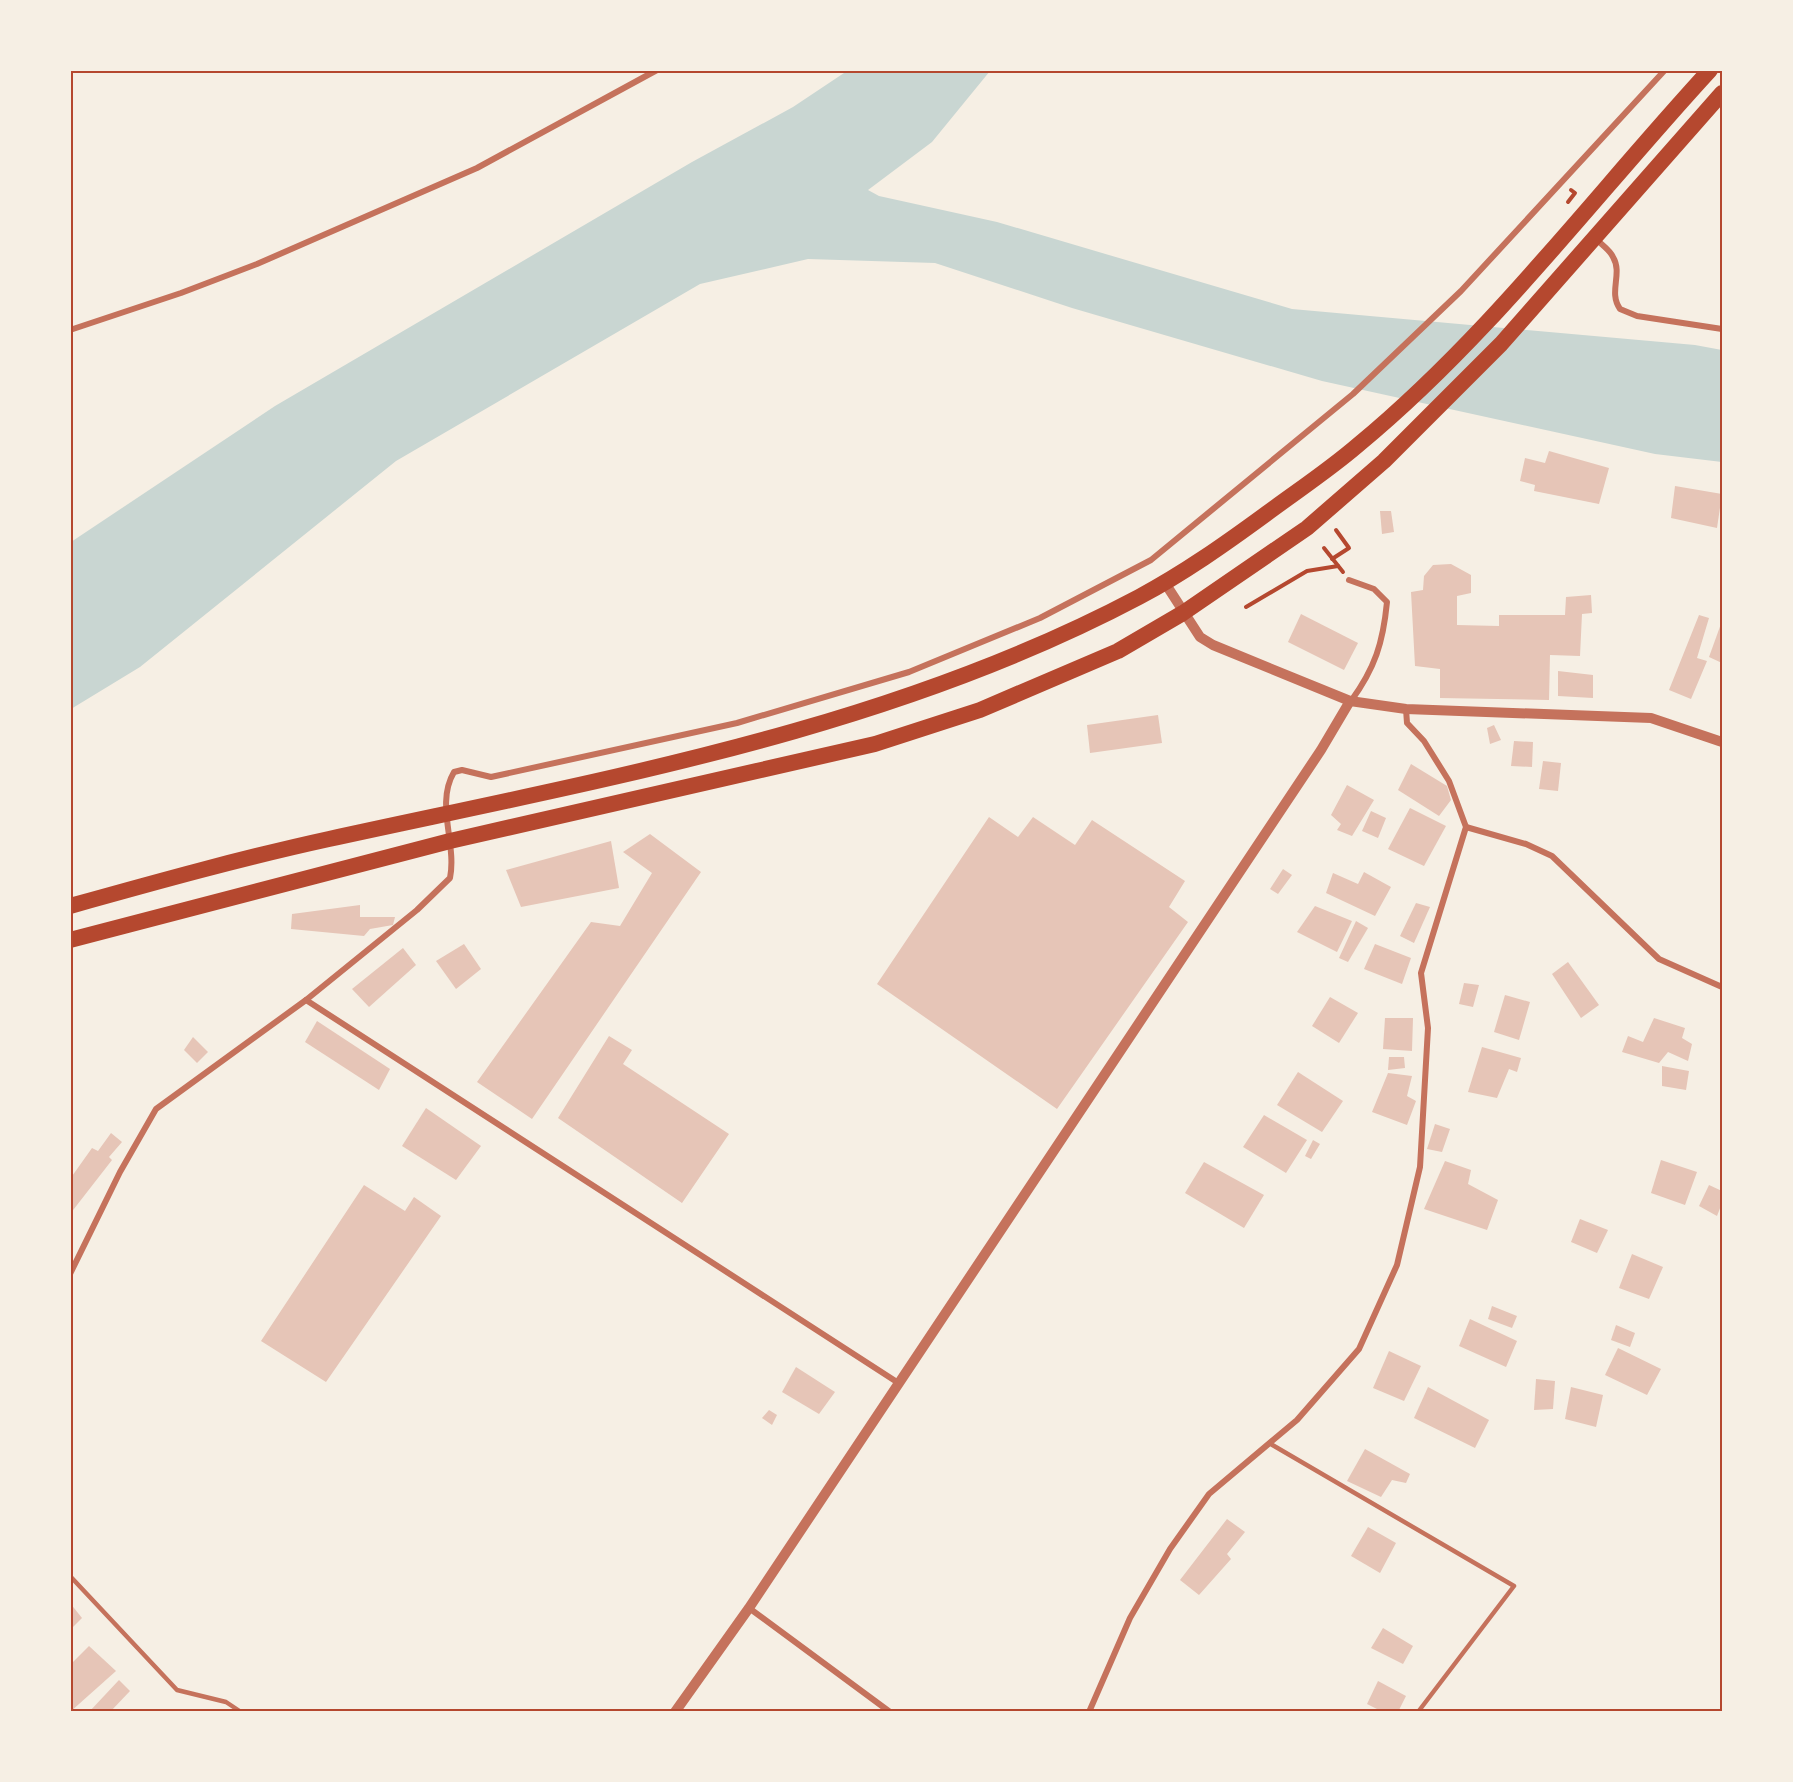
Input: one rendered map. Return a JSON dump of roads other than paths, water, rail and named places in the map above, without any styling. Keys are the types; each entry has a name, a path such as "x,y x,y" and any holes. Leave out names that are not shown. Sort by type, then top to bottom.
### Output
{"highway":[{"path":"70,906 300,846 661,765 810,727 874,707 1032,647 1165,583 1214,552 1320,475 1392,415 1501,307 1710,70"},
{"path":"70,940 450,841 874,744 980,710 1118,651 1183,613 1307,528 1384,461 1456,392 1596,240 1722,93"}],"street":[{"path":"70,330 181,293 256,264 466,172 657,70"},
{"path":"70,1274 120,1172 156,1109 306,1000 417,910 450,878 450,841 445,797 454,772 462,770 491,777 737,723 909,672 1040,618 1151,560 1353,394 1461,291 1665,70"},
{"path":"1596,240 1613,255 1615,262 1613,296 1620,309 1637,316 1722,329"},
{"path":"675,1712 749,1608 900,1384 1370,675 1384,634 1387,602 1374,589 1349,580"},
{"path":"1165,583 1200,636 1213,645 1350,702 1406,709 1651,718 1722,742"},
{"path":"1089,1712 1130,1618 1170,1549 1209,1494 1297,1420 1359,1349 1397,1265 1420,1167 1428,1028 1420,973 1466,827 1449,781 1424,741 1407,723 1406,709"},
{"path":"1466,827 1526,844 1552,856 1659,959 1722,987"},
{"path":"306,1000 900,1384"},
{"path":"749,1608 890,1712"}],"lane":[{"path":"1269,1443 1514,1586 1418,1712"},
{"path":"70,1576 177,1690 226,1702 241,1712"}]}
